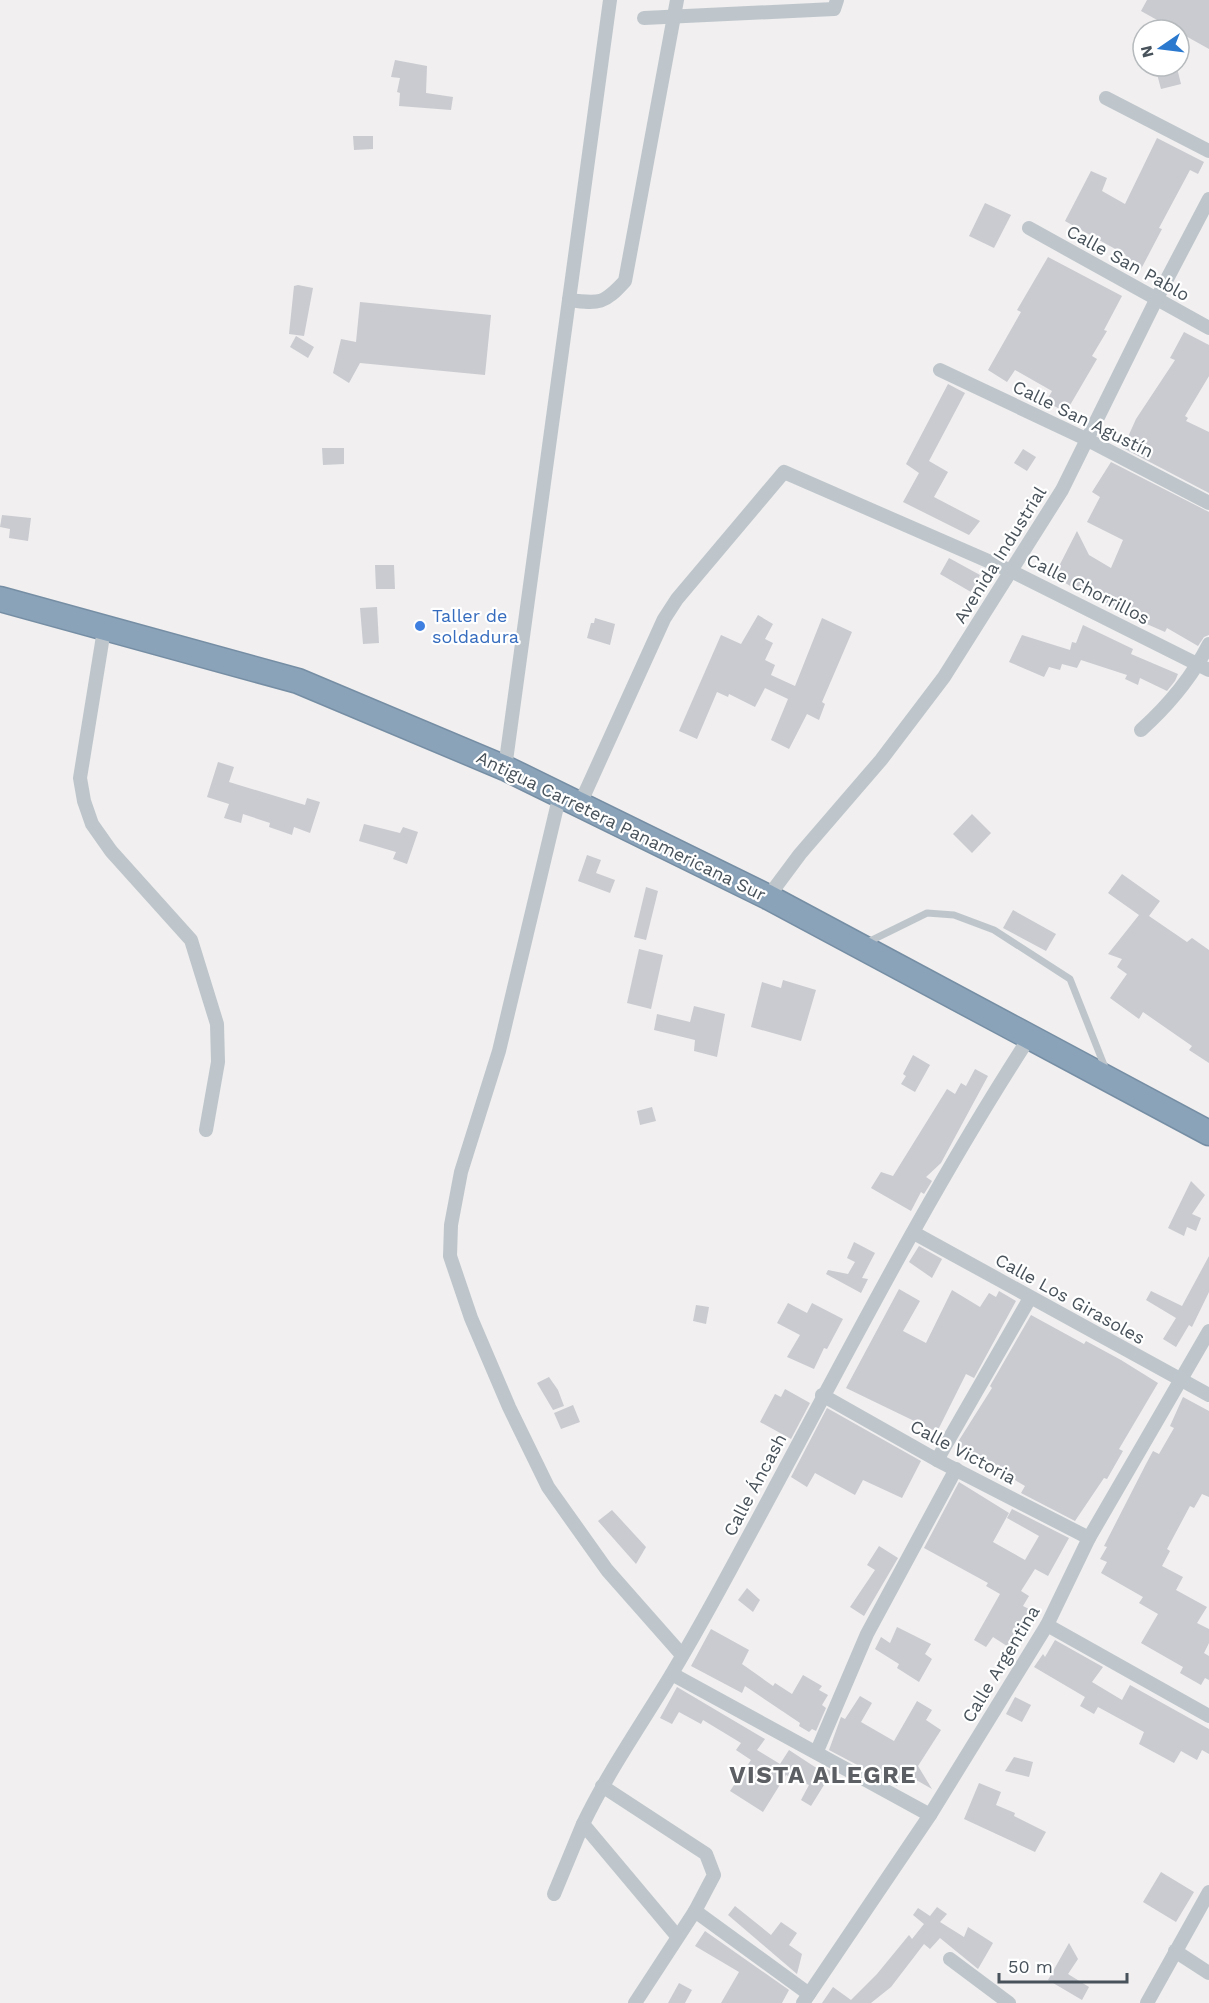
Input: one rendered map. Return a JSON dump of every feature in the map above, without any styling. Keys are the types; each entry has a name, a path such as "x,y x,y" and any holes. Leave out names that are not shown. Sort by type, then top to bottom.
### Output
{"highway":[{"name":"Antigua Carretera Panamericana Sur","path":"0,599 104,630 298,681 505,768 768,897 1031,1035 1209,1132"}],"street":[{"path":"505,768 610,0"},
{"path":"569,300 591,303 608,299 625,281 677,0"},
{"path":"644,18 784,6 834,9 837,0"},
{"path":"1106,98 1209,151"},
{"name":"Avenida Industrial","path":"768,897 800,854 881,760 938,685 1011,571 1062,490 1209,199"},
{"name":"Calle San Pablo","path":"1029,228 1209,328"},
{"name":"Calle San Agustín","path":"940,370 1086,439 1209,503"},
{"name":"Calle Chorrillos","path":"570,799 664,619 677,599 784,472 1011,571 1204,668"},
{"path":"104,630 80,778 84,801 92,824 111,851 191,940 217,1024 218,1062 206,1130"},
{"path":"1142,730 1204,668 1209,644"},
{"path":"570,799 499,1051 461,1172 451,1225 450,1256 471,1318 509,1407 548,1487 607,1570 682,1655"},
{"name":"Calle Áncash","path":"554,1894 602,1785 672,1674 741,1551 822,1395 995,1090 1031,1035"},
{"name":"Calle Los Girasoles","path":"914,1233 1209,1395"},
{"path":"937,1460 1030,1298"},
{"name":"Calle Argentina","path":"806,1998 930,1815 1047,1625 1089,1538 1209,1331"},
{"name":"Calle Victoria","path":"822,1395 937,1460 1089,1538"},
{"path":"817,1750 867,1634 956,1469"},
{"path":"1047,1625 1209,1716"},
{"path":"672,1674 817,1750 930,1815"},
{"path":"602,1785 706,1854 712,1864 714,1875 694,1911 635,2003"},
{"path":"584,1824 677,1936"},
{"path":"1147,2003 1209,1892"},
{"path":"694,1911 806,1998"},
{"path":"1175,1951 1209,1973"},
{"path":"950,1959 1009,2003"}],"lane":[{"path":"860,946 927,913 954,915 994,930 1070,979 1109,1078"}],"building":[{"path":"1147,0 1209,0 1209,49 1191,39 1191,18 1154,18 1141,11"},
{"path":"395,60 427,66 426,93 453,97 451,110 399,106 400,93 397,92 400,78 391,77"},
{"path":"1158,78 1180,78 1181,84 1161,89"},
{"path":"353,136 373,136 373,149 354,150"},
{"path":"1157,138 1204,162 1198,174 1190,170 1159,228 1162,229 1140,271 1123,261 1126,255 1065,221 1091,171 1107,178 1102,191 1125,204"},
{"path":"985,203 1011,215 994,248 969,236"},
{"path":"1048,257 1122,296 1104,330 1107,331 1092,356 1097,359 1066,412 1046,402 1052,391 1015,370 1007,382 988,370 1021,312 1017,310"},
{"path":"294,286 313,288 304,336 289,334"},
{"path":"360,302 491,315 485,375 360,363 349,383 333,373 341,339 356,342"},
{"path":"1184,332 1209,345 1209,376 1185,416 1188,418 1186,421 1209,432 1209,493 1123,448 1136,419 1175,360 1170,358"},
{"path":"296,336 314,347 308,358 290,347"},
{"path":"948,384 965,393 929,461 948,472 934,497 980,521 969,535 903,502 919,473 906,464"},
{"path":"322,448 344,448 344,464 323,465"},
{"path":"1023,449 1036,457 1027,471 1014,463"},
{"path":"1111,462 1209,512 1209,635 1204,637 1198,646 1167,628 1165,632 1117,611 1119,608 1080,592 1054,576 1077,531 1089,555 1111,568 1123,540 1087,522 1100,497 1092,492"},
{"path":"2,515 31,518 28,541 9,538 10,529 0,527"},
{"path":"949,558 980,575 971,592 940,574"},
{"path":"375,565 394,565 395,589 376,589"},
{"path":"377,607 379,643 363,644 360,608"},
{"path":"758,615 773,624 765,639 773,643 765,660 775,665 771,675 795,686 822,618 852,632 822,702 825,704 819,720 807,714 789,749 771,740 788,699 765,688 755,707 729,694 728,697 717,692 697,739 679,731 721,635 741,644"},
{"path":"595,618 615,624 610,645 587,638 591,623 594,623"},
{"path":"1083,625 1133,649 1131,654 1178,674 1175,681 1167,691 1140,678 1138,685 1125,679 1127,675 1081,660 1077,668 1062,664 1060,670 1049,667 1044,677 1009,662 1022,635 1070,650 1072,642 1076,643"},
{"path":"218,762 234,767 229,782 305,805 307,798 320,802 310,833 294,827 292,835 269,827 270,823 243,814 241,823 224,818 229,804 207,797"},
{"path":"972,814 991,833 972,853 953,834"},
{"path":"364,824 400,833 403,827 418,832 407,864 393,859 396,852 359,841"},
{"path":"587,855 601,860 596,873 615,880 610,893 578,881"},
{"path":"1122,874 1160,901 1149,916 1187,942 1192,938 1209,950 1209,1063 1189,1050 1192,1046 1143,1012 1139,1019 1110,998 1127,974 1117,967 1122,959 1108,954 1139,915 1108,893"},
{"path":"646,887 658,891 646,940 634,937"},
{"path":"1013,910 1056,934 1046,951 1003,928"},
{"path":"639,949 663,955 651,1009 627,1003"},
{"path":"783,980 816,990 801,1041 751,1027 762,982 781,988"},
{"path":"694,1006 725,1014 717,1057 694,1051 695,1040 654,1030 657,1014 690,1022"},
{"path":"913,1055 930,1065 915,1092 901,1084 906,1076 903,1074"},
{"path":"975,1069 988,1076 941,1163 926,1177 932,1181 924,1194 921,1192 911,1211 871,1188 881,1172 893,1176 947,1089 955,1094 961,1083 966,1086"},
{"path":"652,1107 656,1121 640,1125 637,1111"},
{"path":"1191,1181 1205,1195 1192,1214 1201,1218 1196,1231 1187,1227 1184,1236 1168,1228"},
{"path":"854,1242 875,1253 862,1278 868,1279 861,1293 826,1274 828,1270 848,1274 855,1262 847,1258"},
{"path":"919,1246 942,1259 932,1278 909,1262"},
{"path":"1209,1256 1209,1292 1192,1327 1189,1325 1176,1347 1163,1339 1176,1318 1146,1300 1151,1291 1182,1306"},
{"path":"899,1289 920,1301 903,1331 926,1343 952,1290 980,1307 989,1293 996,1297 999,1291 1016,1301 974,1378 966,1374 937,1432 846,1388"},
{"path":"788,1303 807,1313 812,1303 843,1319 827,1349 824,1348 814,1369 787,1357 800,1335 777,1323"},
{"path":"696,1305 709,1307 706,1324 693,1321"},
{"path":"1031,1315 1084,1344 1086,1341 1158,1383 1119,1449 1123,1451 1107,1479 1104,1478 1075,1521 1021,1493 1025,1486 956,1445 992,1388 990,1386"},
{"path":"549,1377 558,1390 564,1406 553,1410 537,1383"},
{"path":"785,1389 810,1403 791,1439 760,1422 775,1394 781,1397"},
{"path":"1183,1397 1209,1411 1209,1497 1202,1494 1194,1508 1190,1506 1167,1549 1170,1551 1162,1566 1183,1577 1176,1590 1207,1607 1197,1623 1209,1629 1209,1643 1204,1653 1209,1656 1209,1680 1205,1678 1201,1685 1180,1673 1183,1667 1141,1643 1158,1614 1139,1603 1143,1597 1101,1573 1107,1562 1100,1559 1107,1547 1104,1546 1153,1451 1159,1454 1174,1428 1170,1426"},
{"path":"573,1405 580,1422 561,1429 554,1413"},
{"path":"827,1408 921,1461 902,1498 863,1480 855,1495 815,1473 807,1487 791,1477"},
{"path":"959,1482 1009,1513 993,1542 1025,1560 1039,1536 1007,1518 1012,1509 1069,1538 1048,1576 1035,1569 1021,1591 1029,1596 1023,1606 1031,1610 1010,1648 993,1637 986,1647 974,1640 1000,1594 986,1586 988,1583 924,1548"},
{"path":"612,1510 646,1547 636,1564 598,1521"},
{"path":"879,1546 898,1558 864,1616 850,1607 875,1570 867,1565"},
{"path":"747,1588 760,1600 753,1612 738,1600"},
{"path":"897,1627 931,1644 925,1654 932,1659 919,1682 897,1668 899,1664 875,1649 881,1637 890,1643"},
{"path":"711,1629 749,1650 742,1664 773,1686 775,1683 792,1694 803,1675 822,1686 819,1690 828,1695 822,1705 826,1708 816,1731 812,1729 809,1732 799,1726 800,1723 745,1686 742,1693 691,1666"},
{"path":"1055,1640 1103,1667 1092,1682 1122,1700 1130,1685 1209,1729 1209,1754 1202,1750 1197,1760 1181,1751 1174,1763 1139,1744 1144,1732 1098,1707 1094,1714 1080,1706 1085,1697 1034,1667 1043,1654 1045,1657"},
{"path":"677,1687 765,1739 757,1750 780,1764 789,1750 818,1769 820,1765 832,1772 811,1806 801,1800 809,1785 786,1775 763,1812 730,1791 751,1760 736,1750 741,1743 703,1720 701,1724 679,1712 672,1724 660,1718"},
{"path":"860,1696 872,1703 861,1722 894,1741 917,1701 932,1710 926,1720 941,1730 918,1766 932,1789 904,1773 897,1786 829,1750 841,1717 845,1719"},
{"path":"1015,1697 1031,1705 1022,1722 1006,1714"},
{"path":"1014,1757 1033,1762 1029,1777 1005,1771"},
{"path":"979,1783 1001,1792 996,1805 1015,1813 1014,1816 1046,1832 1035,1852 964,1819"},
{"path":"1161,1872 1194,1892 1176,1922 1143,1902"},
{"path":"735,1906 771,1935 781,1922 797,1933 789,1945 802,1954 797,1974 728,1915"},
{"path":"937,1907 947,1914 940,1922 964,1937 968,1927 993,1943 978,1969 940,1938 930,1949 924,1944 891,1987 871,2003 822,2003 833,1987 851,2000 877,1974 909,1935 912,1939 924,1924 913,1915 918,1908 930,1916"},
{"path":"705,1931 789,1990 782,2003 721,2003 739,1972 695,1946"},
{"path":"1069,1943 1078,1959 1068,1974 1089,1987 1082,2000 1048,1980"},
{"path":"679,1983 692,1990 685,2003 668,2003"}],"place":[{"name":"Taller de soldadura","path":"420,626"}],"district":[{"name":"VISTA ALEGRE","path":"823,1775"}]}
